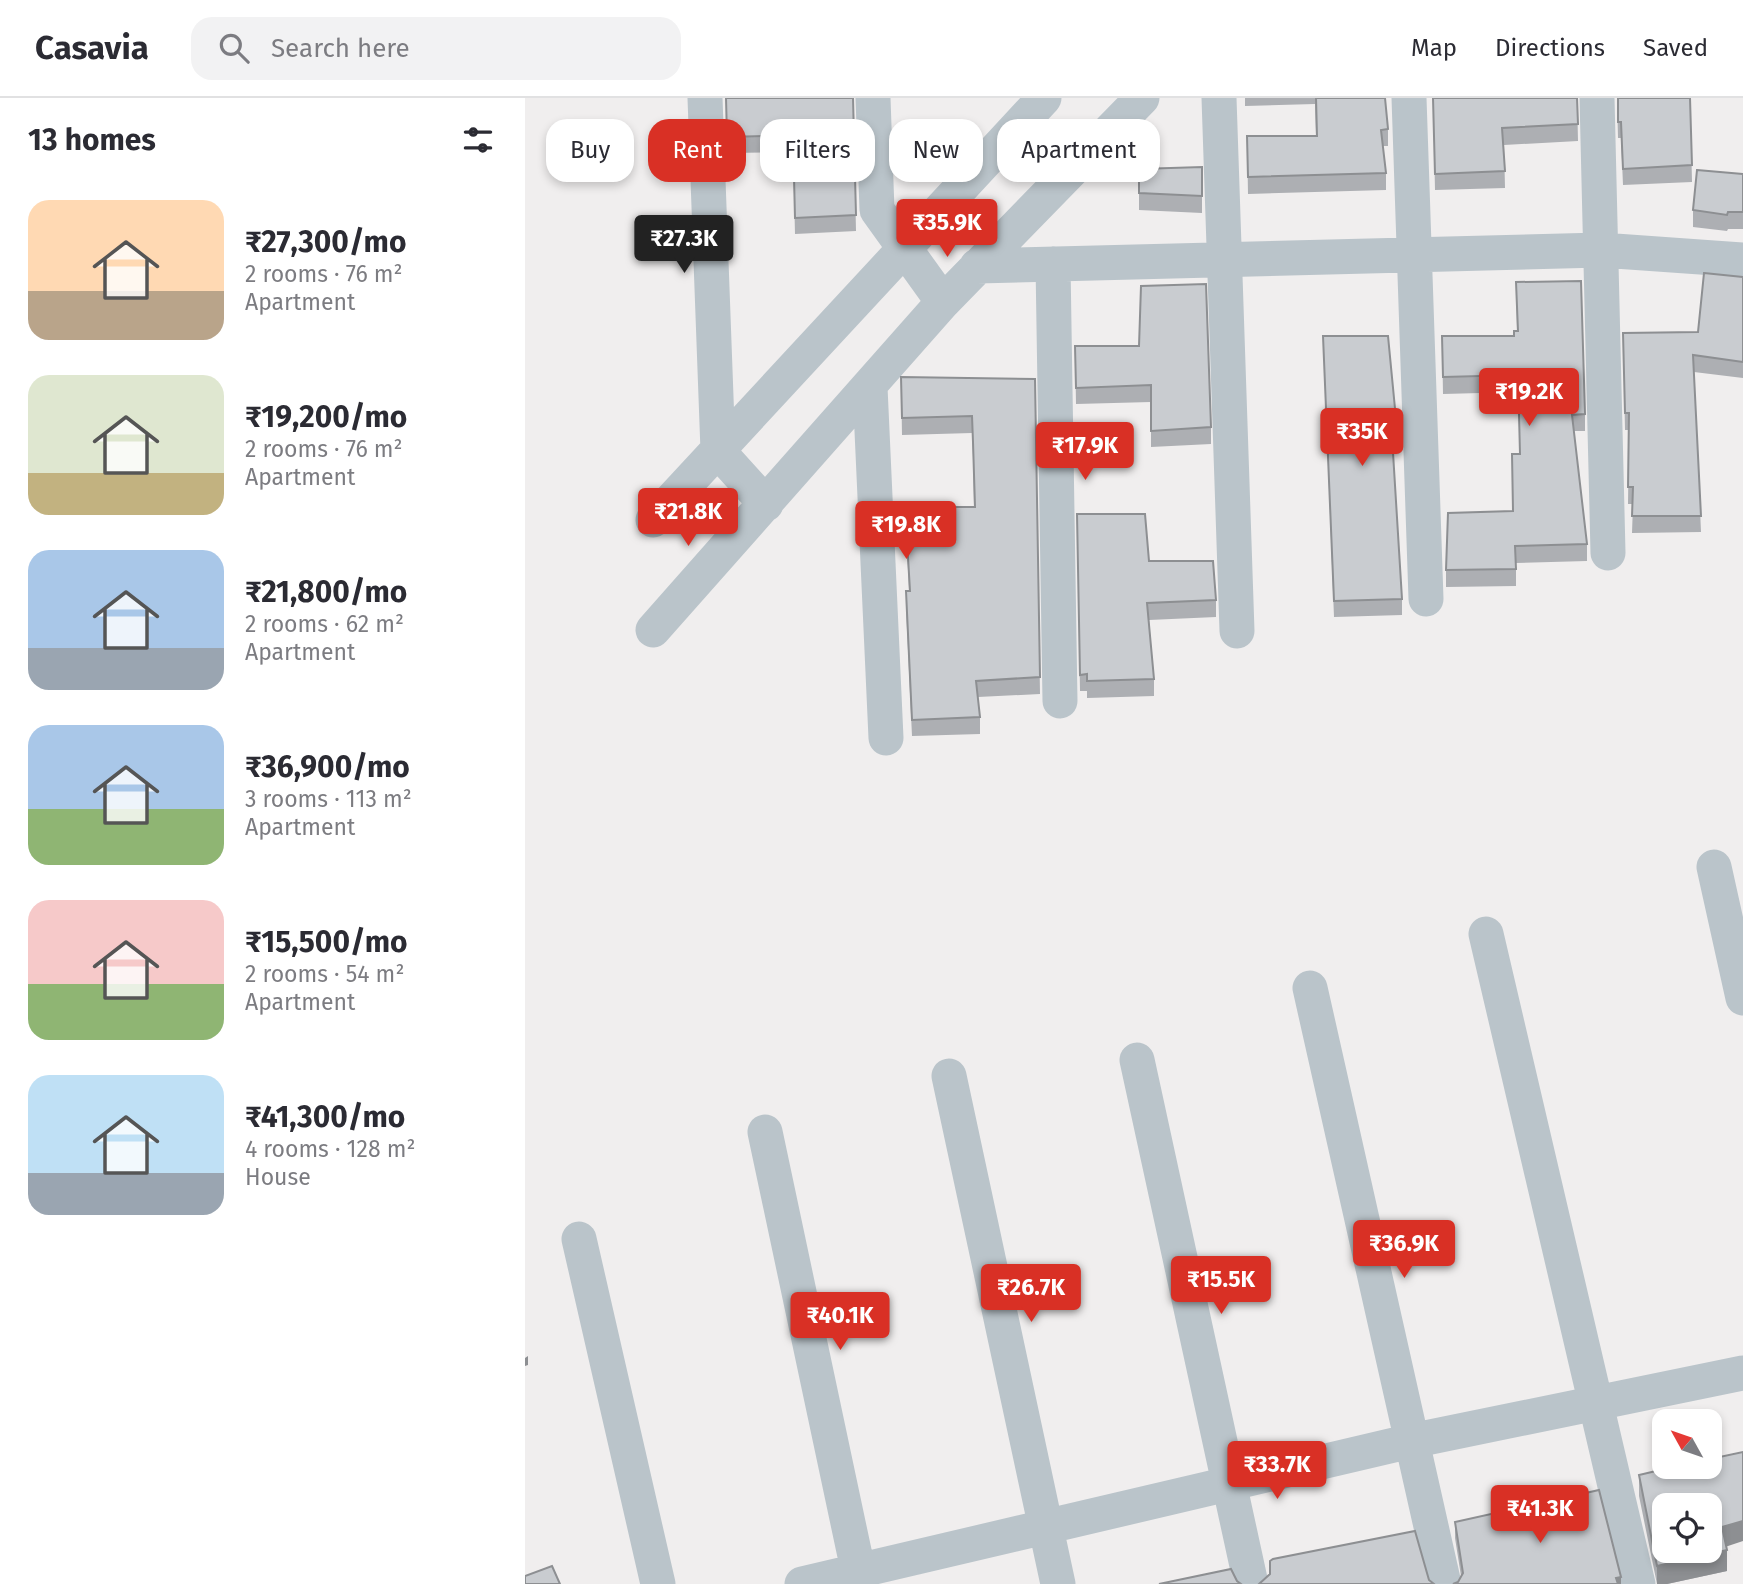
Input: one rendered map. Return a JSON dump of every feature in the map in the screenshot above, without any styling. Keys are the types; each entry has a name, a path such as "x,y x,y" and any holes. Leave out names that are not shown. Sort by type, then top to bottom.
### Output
{"street":[{"path":"705,98 718,451 766,504"},
{"path":"873,98 877,210 943,302"},
{"path":"653,520 1044,98"},
{"path":"653,630 943,302 1142,98"},
{"path":"1219,98 1237,631"},
{"path":"1409,98 1426,600"},
{"path":"1597,98 1608,553"},
{"path":"977,266 1601,250 1743,260"},
{"path":"1053,264 1060,701"},
{"path":"870,387 886,737"},
{"path":"1714,867 1743,998"},
{"path":"1486,934 1638,1584"},
{"path":"1310,988 1444,1584"},
{"path":"1137,1060 1251,1584"},
{"path":"949,1076 1058,1584"},
{"path":"765,1132 860,1577"},
{"path":"579,1239 659,1584"},
{"path":"802,1584 860,1577 1046,1526 1411,1441 1743,1373"}],"building":[{"path":"726,98 853,98 854,119 760,119 760,136 746,136 746,119 727,119"},
{"path":"1316,98 1385,98 1388,129 1381,130 1386,173 1248,177 1247,136 1317,136"},
{"path":"1433,98 1577,98 1578,124 1502,128 1505,171 1435,174"},
{"path":"1618,98 1690,98 1692,165 1623,169"},
{"path":"1202,167 1202,196 1139,193 1139,182 1160,182 1160,168"},
{"path":"1697,170 1743,174 1743,212 1728,212 1727,215 1693,210"},
{"path":"794,182 855,182 856,215 795,218"},
{"path":"1704,273 1743,277 1743,362 1693,355 1701,516 1632,516 1633,487 1628,487 1629,413 1625,413 1623,333 1698,332"},
{"path":"1581,281 1585,414 1572,415 1587,544 1515,546 1516,569 1446,570 1448,513 1513,511 1512,454 1520,454 1518,375 1443,377 1442,336 1514,336 1514,331 1518,331 1516,282"},
{"path":"1206,284 1211,427 1151,431 1151,385 1076,388 1075,346 1139,346 1141,286"},
{"path":"1323,336 1388,336 1396,419 1391,420 1402,599 1334,601"},
{"path":"901,377 1035,379 1040,677 976,681 980,717 912,720 906,591 910,591 905,507 975,507 973,442 972,416 902,418"},
{"path":"1077,514 1145,514 1149,561 1213,561 1216,600 1147,603 1154,679 1087,681 1087,674 1080,675"},
{"path":"1743,1452 1743,1521 1722,1527 1722,1493 1652,1493 1652,1541 1639,1475 1652,1472 1652,1479 1722,1479 1722,1456"},
{"path":"1599,1490 1621,1577 1616,1578 1618,1584 1453,1584 1458,1582 1463,1573 1455,1522"},
{"path":"1722,1527 1727,1550 1722,1551"},
{"path":"1415,1531 1429,1580 1434,1584 1259,1584 1270,1574 1270,1561 1273,1559"},
{"path":"552,1566 560,1584 525,1584 525,1576"},
{"path":"1231,1569 1241,1584 1159,1584"}]}
